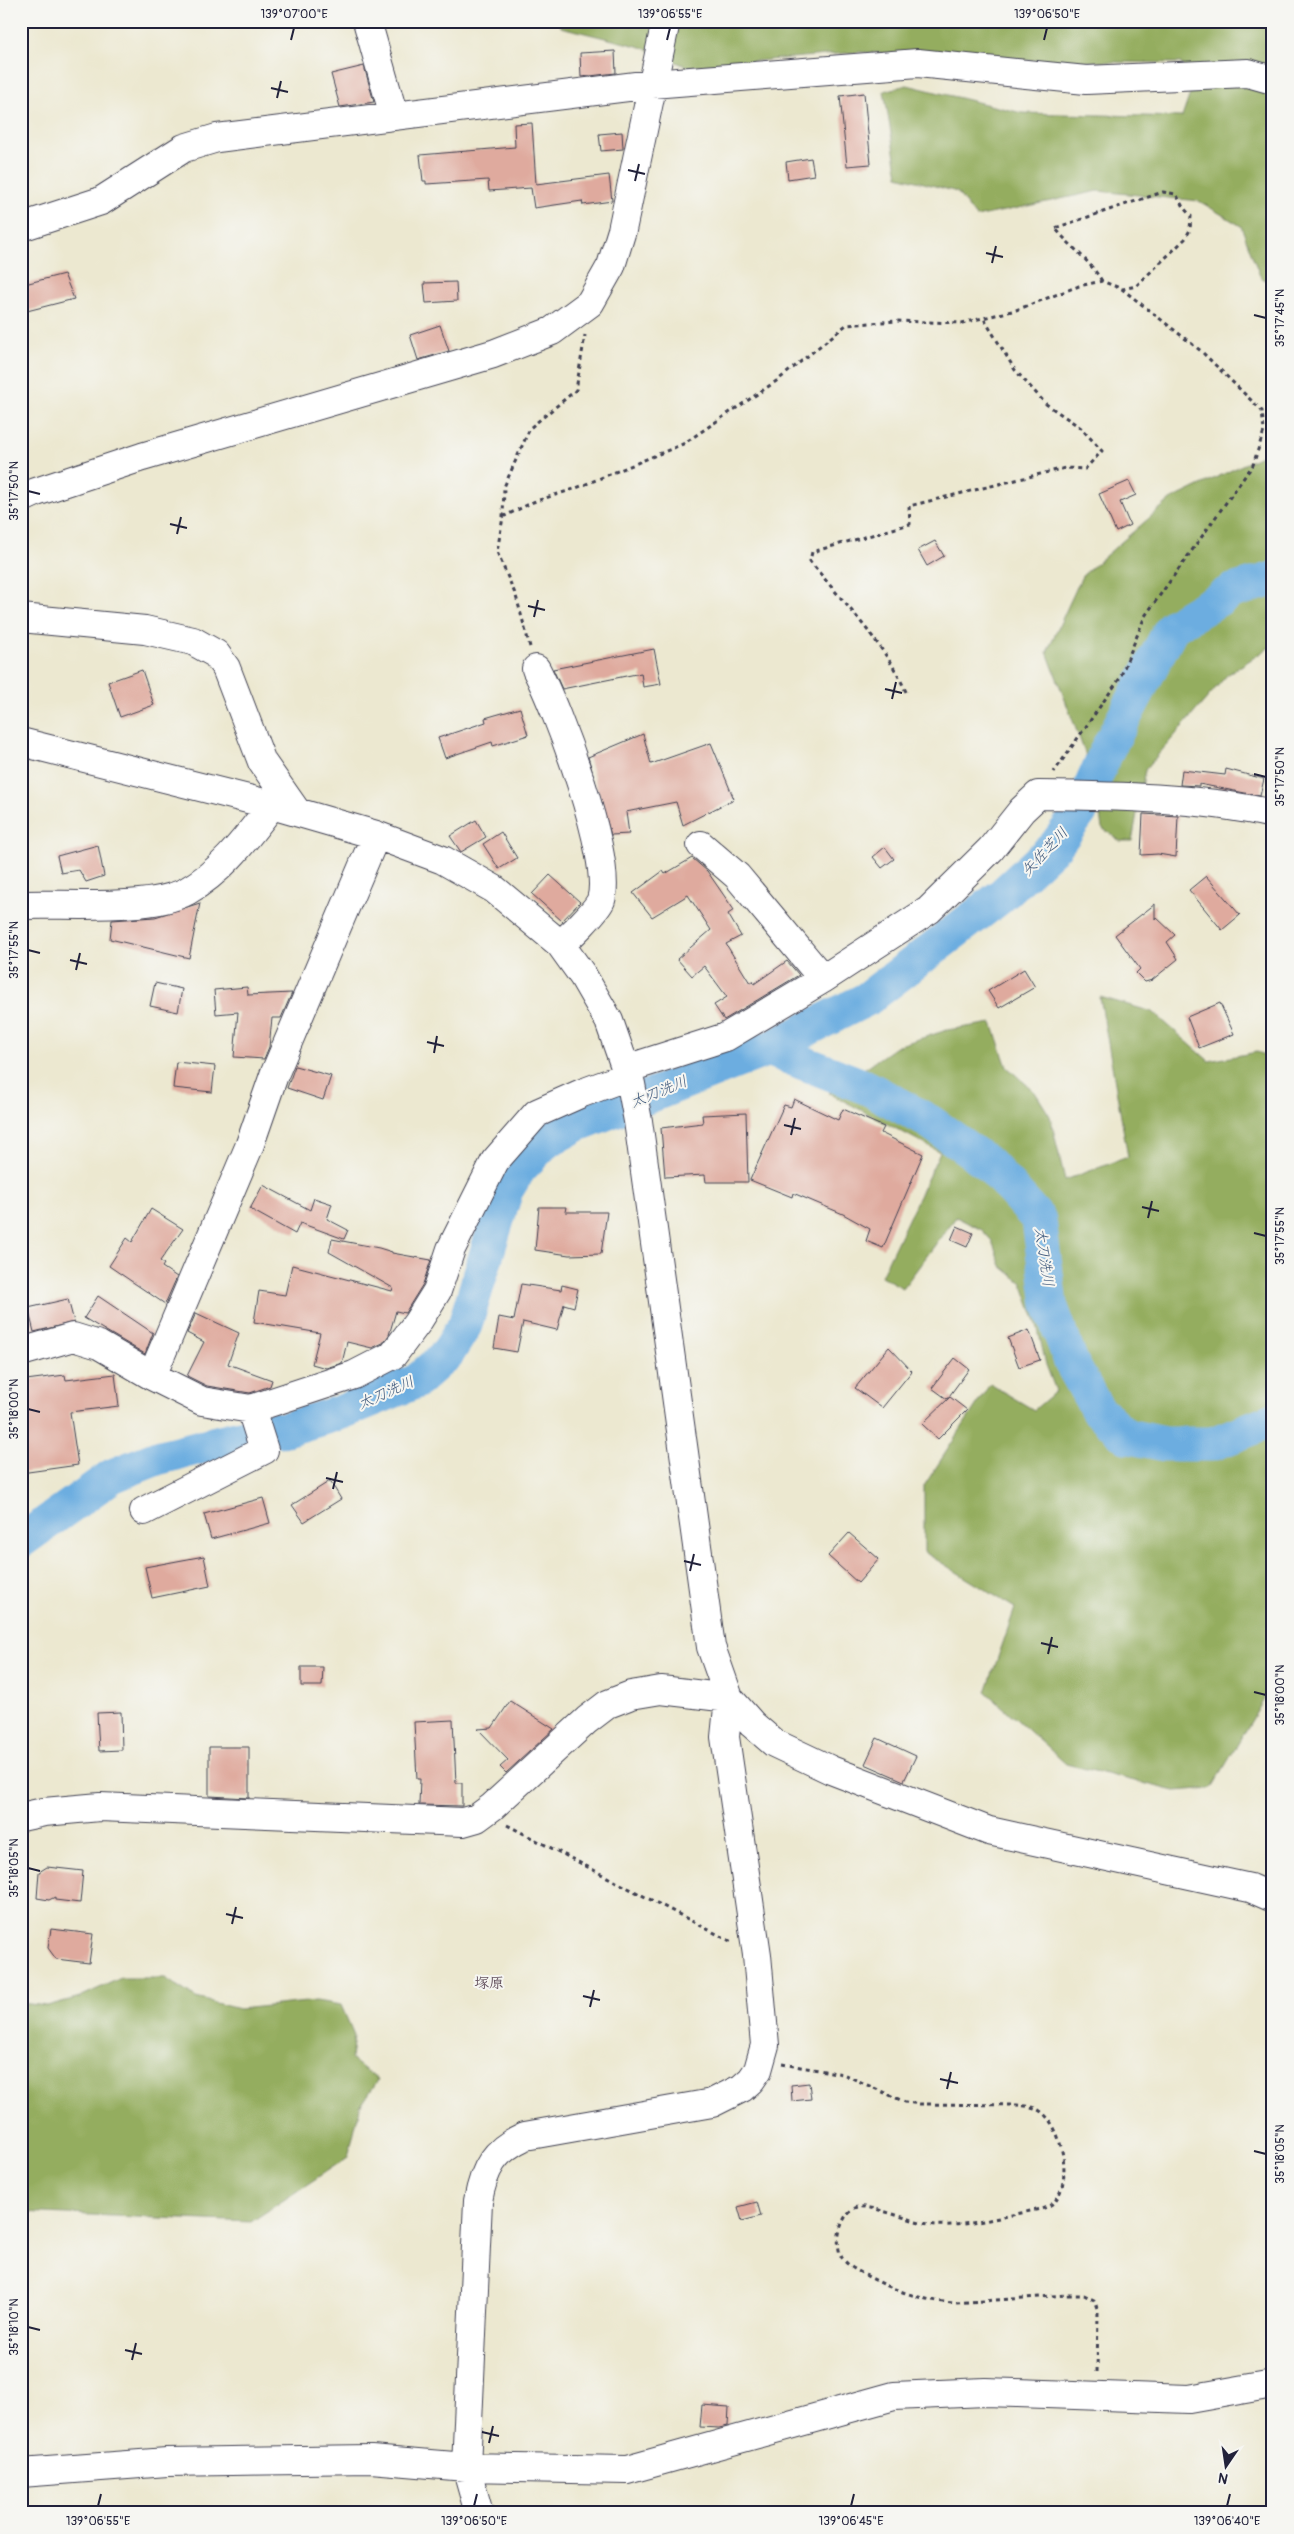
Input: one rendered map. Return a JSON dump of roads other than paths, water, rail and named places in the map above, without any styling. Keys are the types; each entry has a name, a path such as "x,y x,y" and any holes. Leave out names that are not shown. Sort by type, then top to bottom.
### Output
{"street":[{"path":"367,21 394,116"},
{"path":"21,499 36,492 142,457 493,354 552,332 590,303 611,266 622,230 666,21"},
{"path":"21,227 101,201 184,148 217,138 652,84 918,63 1086,80 1248,73 1273,80"},
{"path":"21,618 145,630 193,641 216,654 226,668 262,762 284,809"},
{"path":"536,668 548,692 586,802 600,855 602,879 600,901 570,938 560,944"},
{"path":"21,742 284,809 376,835 443,860 494,889 560,944 583,976 608,1021 628,1076 638,1121 711,1646 718,1673 729,1698 752,1724 774,1743 831,1770 989,1831 1250,1888 1273,1898"},
{"path":"21,1352 73,1337 99,1345 152,1376 202,1401 251,1409 354,1375 393,1355 437,1291 451,1249 494,1160 537,1113 582,1092 726,1037 823,979 929,910 991,849 1022,810 1049,796 1110,797 1241,807 1273,814"},
{"path":"21,905 164,900 186,891 219,867 284,809"},
{"path":"152,1376 249,1147 274,1075 376,835"},
{"path":"702,845 737,876 823,979"},
{"path":"144,1511 264,1450 251,1409"},
{"path":"21,1817 44,1812 100,1807 463,1822 477,1818 608,1704 631,1695 661,1690 729,1698"},
{"path":"479,2513 466,2467 478,2201 481,2182 497,2153 511,2142 534,2134 712,2103 742,2088 758,2070 763,2056 765,2045 757,1955 725,1737 729,1698"},
{"path":"21,2474 167,2462 361,2459 466,2467 627,2470 894,2396 985,2392 1189,2399 1273,2384"}],"waterway":[{"name":"太刀洗川","path":"21,1541 112,1476 157,1458 272,1429 283,1430 342,1412 417,1381 447,1354 465,1325 506,1190 519,1169 544,1143 576,1125 768,1049 867,999 1000,897 1056,845 1080,812 1107,750 1172,627 1232,591 1273,579"},
{"name":"太刀洗川","path":"768,1049 868,1088 930,1122 989,1164 1039,1220 1050,1305 1072,1364 1097,1409 1126,1436 1165,1444 1212,1444 1273,1420"}],"district":[{"name":"塚原","path":"489,1983"}],"water label":[{"name":"矢佐芝川","path":"1045,852"}]}
